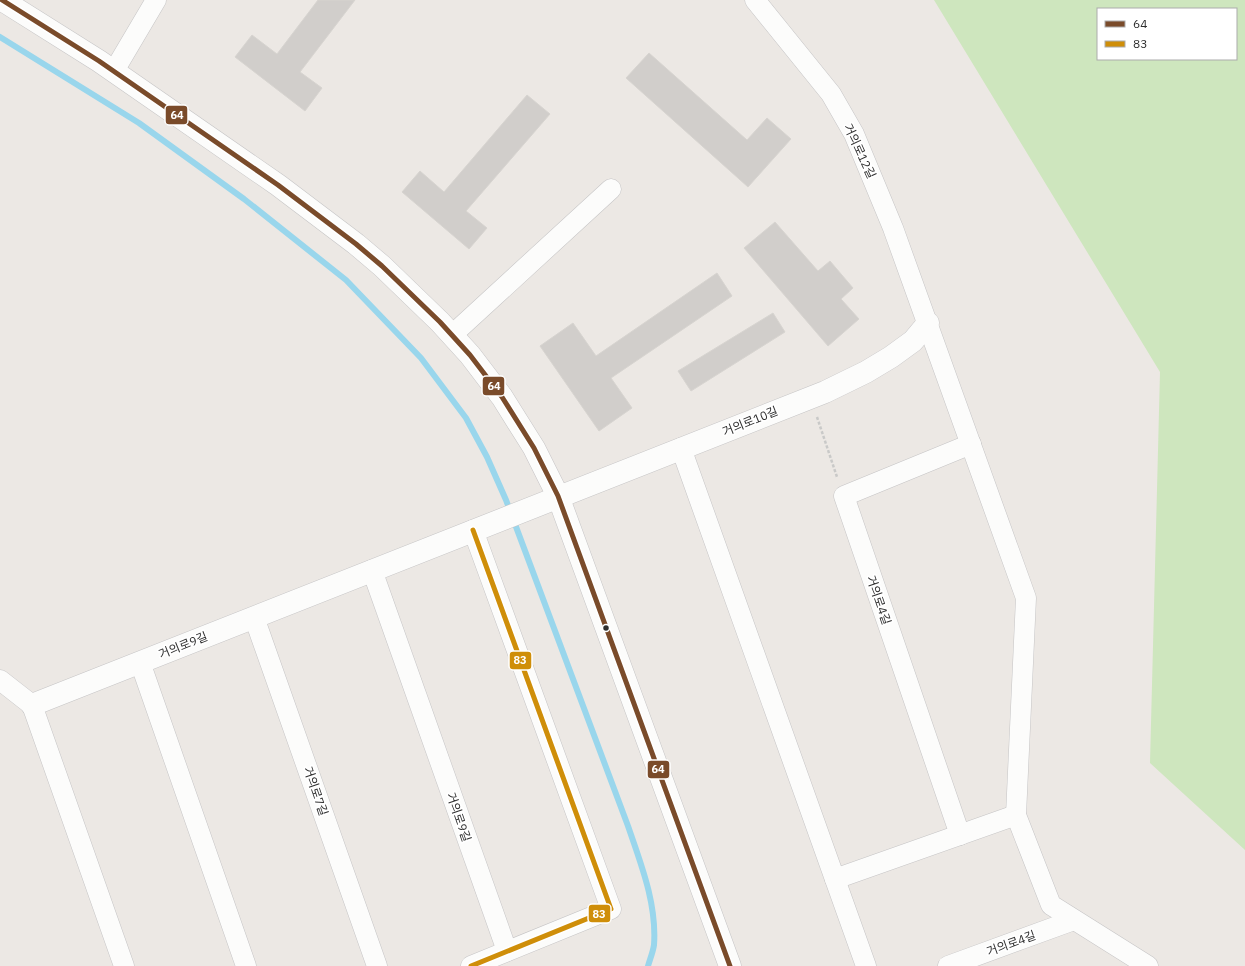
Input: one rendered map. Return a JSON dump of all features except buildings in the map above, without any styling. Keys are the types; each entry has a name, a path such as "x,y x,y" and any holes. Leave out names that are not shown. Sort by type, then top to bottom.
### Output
{"street":[{"path":"2,0 24,12 114,71 278,185 356,244 403,286 452,335 470,355 502,397 534,448 558,496 730,966"},
{"path":"114,71 156,0"},
{"name":"거의로12길","path":"755,0 831,94 854,134 893,228 928,323"},
{"path":"452,335 611,189"},
{"path":"928,323 1026,598 1016,815 1051,905 1148,966"},
{"name":"거의로10길","path":"558,496 810,398 866,372 891,357 913,341 928,323"},
{"path":"844,496 971,444"},
{"path":"681,448 866,966"},
{"name":"거의로9길","path":"32,705 558,496"},
{"name":"거의로4길","path":"844,496 960,835"},
{"path":"470,966 610,909 480,527"},
{"name":"거의로9길","path":"372,570 506,951"},
{"name":"거의로7길","path":"254,617 377,966"},
{"path":"140,662 246,966"},
{"path":"0,680 32,705 124,966"},
{"path":"835,878 1016,815"},
{"name":"거의로4길","path":"948,966 1074,920"}],"path":[{"path":"810,398 844,496"}],"green space":[{"path":"934,0 1245,0 1245,850 1150,763 1160,372"}],"waterway":[{"path":"0,37 139,123 244,199 346,280 421,358 466,418 487,457 506,500 638,855 651,899 653,914 654,945 648,966"}],"transit line":[{"name":"64","path":"2,0 99,61 278,185 356,244 382,266 440,322 470,355 502,397 534,448 558,496 730,966"},
{"name":"83","path":"471,966 611,909 473,530"}]}
